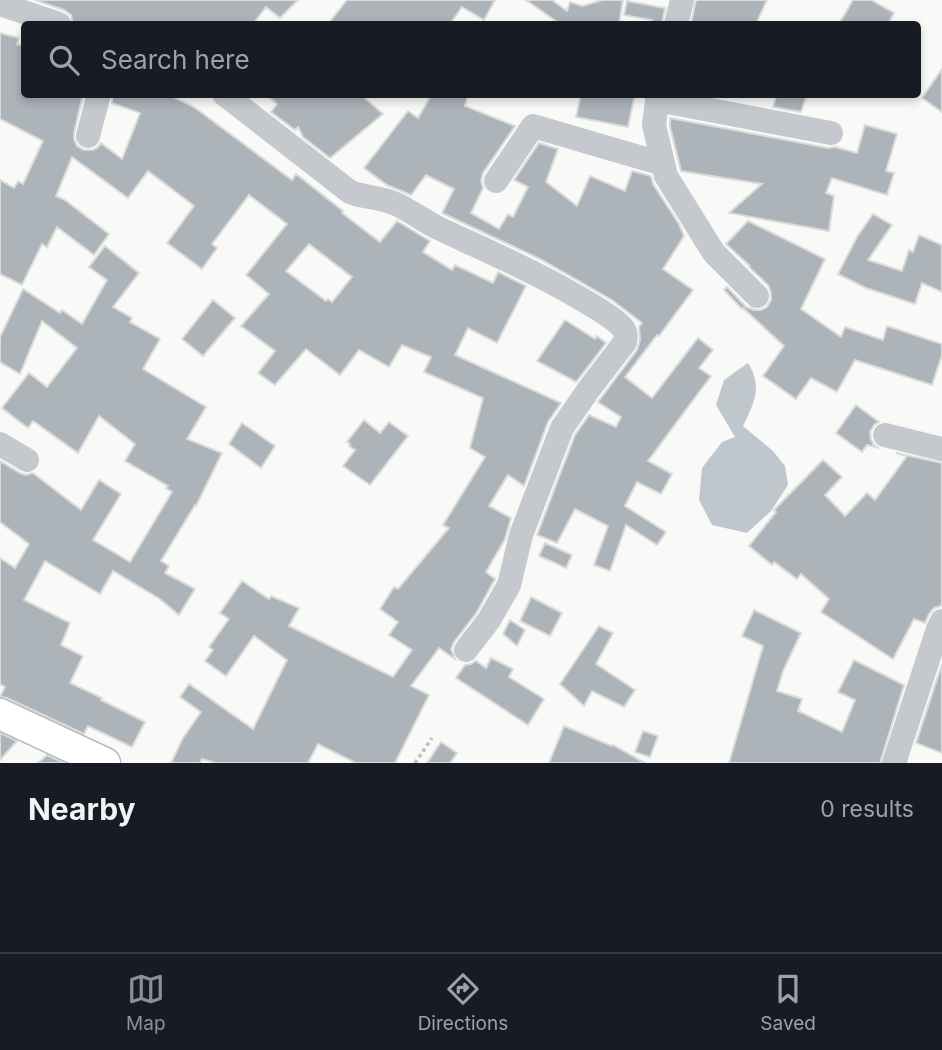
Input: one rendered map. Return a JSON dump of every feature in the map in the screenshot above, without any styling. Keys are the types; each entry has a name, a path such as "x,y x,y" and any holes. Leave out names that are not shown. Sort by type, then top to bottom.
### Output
{"main road":[{"path":"0,714 105,763"}],"street":[{"path":"677,21 682,0"},
{"path":"0,4 50,21"},
{"path":"88,136 98,98"},
{"path":"229,98 350,192 394,203 572,293 624,328 625,342 562,428 521,535 509,585 489,620 466,650"},
{"path":"657,98 654,125 666,176 714,253 757,296"},
{"path":"662,98 831,133"},
{"path":"496,181 533,126 663,164"},
{"path":"885,435 942,449"},
{"path":"0,444 27,460"},
{"path":"894,763 942,621"}],"path":[{"path":"415,763 432,738"}],"shaded area":[{"path":"748,363 756,387 743,426 773,451 785,466 788,485 771,511 747,533 712,525 699,500 702,468 722,442 735,437 716,405 724,380"}],"building":[{"path":"35,0 298,0 280,18 266,7 255,21 72,21 71,15"},
{"path":"347,0 495,0 484,20 462,7 452,21 330,21"},
{"path":"526,0 552,0 567,11 570,2 582,6 603,0 623,0 620,21 556,21"},
{"path":"696,0 767,0 757,21 692,21"},
{"path":"853,0 871,0 894,13 890,21 841,21"},
{"path":"627,1 665,8 663,21 624,15"},
{"path":"0,33 19,38 17,44 21,45 21,98 82,98 74,139 77,146 84,150 93,150 101,143 122,159 140,113 112,103 113,98 175,98 194,107 292,180 296,174 380,242 397,221 430,241 423,252 452,270 455,265 493,283 498,272 526,286 497,343 468,328 455,355 561,403 548,422 524,486 508,475 489,506 511,518 505,539 486,572 495,579 477,612 454,642 451,649 455,659 439,648 411,686 429,695 395,763 356,763 318,744 308,763 216,763 202,759 200,763 171,763 183,738 201,712 180,697 189,684 253,729 287,660 254,636 226,676 205,661 213,650 209,647 229,619 220,613 242,581 269,599 271,596 299,608 289,626 393,677 412,650 389,635 398,622 380,609 394,587 398,589 449,528 443,525 485,457 470,448 483,398 424,372 431,357 402,345 389,367 359,350 340,375 306,349 275,385 258,373 275,351 241,326 269,294 246,275 287,224 249,195 212,244 217,248 202,269 167,243 193,205 148,171 128,198 72,157 56,196 109,234 94,255 57,227 47,247 42,244 22,285 0,274 0,180 14,188 18,181 23,184 43,141 0,119","holes":["309,244 352,277 332,302 328,299 326,301 286,271"]},
{"path":"942,69 942,112 922,98"},
{"path":"270,98 365,98 383,114 330,158 303,137 298,127 295,130 271,112 277,104"},
{"path":"430,98 467,98 465,106 515,126 483,173 483,188 471,213 499,229 508,214 513,217 528,187 514,180 539,143 558,149 546,182 577,206 590,176 625,191 632,171 651,176 653,184 679,224 684,236 663,269 693,290 625,377 652,398 698,338 713,350 699,368 711,376 648,461 672,474 661,494 637,482 625,506 666,532 657,545 626,525 610,571 594,565 608,526 575,509 557,543 537,535 575,435 589,415 616,427 621,417 598,402 637,350 640,340 639,327 642,323 612,300 540,259 442,213 454,189 426,175 411,195 387,185 364,168 408,111 418,118"},
{"path":"580,98 634,98 628,127 576,117"},
{"path":"776,98 806,98 801,112 773,107"},
{"path":"670,118 857,153 865,125 897,134 886,171 894,173 887,195 832,178 826,193 834,196 829,231 729,213 762,184 681,171"},
{"path":"873,214 892,225 868,260 902,271 909,250 913,252 919,235 942,245 942,292 922,283 915,304 866,288 838,274 857,237"},
{"path":"748,221 825,259 801,309 841,337 845,327 883,340 887,326 942,344 942,355 932,385 855,360 837,392 811,378 796,399 763,376 784,346 724,290 727,287 746,307 754,310 767,307 771,300 768,285 726,244"},
{"path":"105,246 139,273 113,307 132,318 130,322 160,339 143,369 206,407 187,439 222,453 196,506 161,561 169,566 165,573 195,589 179,615 160,599 113,571 100,594 45,561 24,600 70,623 61,645 83,656 70,683 145,722 132,747 88,726 84,734 0,697 5,687 0,684 0,558 15,568 29,544 0,522 0,461 20,473 33,473 81,510 99,480 121,494 93,540 130,562 172,492 166,488 168,486 125,461 135,444 99,416 78,453 33,421 28,428 2,408 29,373 47,387 77,348 42,321 20,374 0,362 0,337 23,289 82,324 107,280 89,267"},
{"path":"213,300 235,318 203,356 182,339"},
{"path":"565,320 606,343 576,382 537,361"},
{"path":"856,405 879,422 870,432 871,440 879,448 867,445 862,452 836,433"},
{"path":"364,420 380,433 389,422 408,436 370,485 343,466 355,450 347,442"},
{"path":"242,423 275,446 261,468 229,444"},
{"path":"896,453 942,463 942,602 941,606 934,608 929,614 925,623 914,619 893,659 821,612 829,599 801,574 797,579 774,562 772,565 749,546 776,512 774,510 823,460 842,477 825,495 845,516 867,493 875,500 907,456"},
{"path":"545,543 572,555 566,568 539,556"},
{"path":"531,597 562,613 550,636 520,621"},
{"path":"754,610 801,633 783,671 777,691 802,699 798,711 842,732 855,700 838,692 854,660 904,685 880,763 729,763 763,646 742,636"},
{"path":"510,620 525,630 517,646 503,634"},
{"path":"599,626 613,633 596,664 635,690 624,707 592,691 584,706 560,684"},
{"path":"491,658 513,669 509,677 544,699 528,725 456,678 465,665 476,661 486,668"},
{"path":"942,664 942,753 916,743"},
{"path":"564,726 613,745 645,763 549,763"},
{"path":"643,731 658,736 650,757 635,752"},
{"path":"0,733 17,741 0,760"},
{"path":"441,742 457,753 450,763 427,763"},
{"path":"47,755 64,763 38,763"}]}
